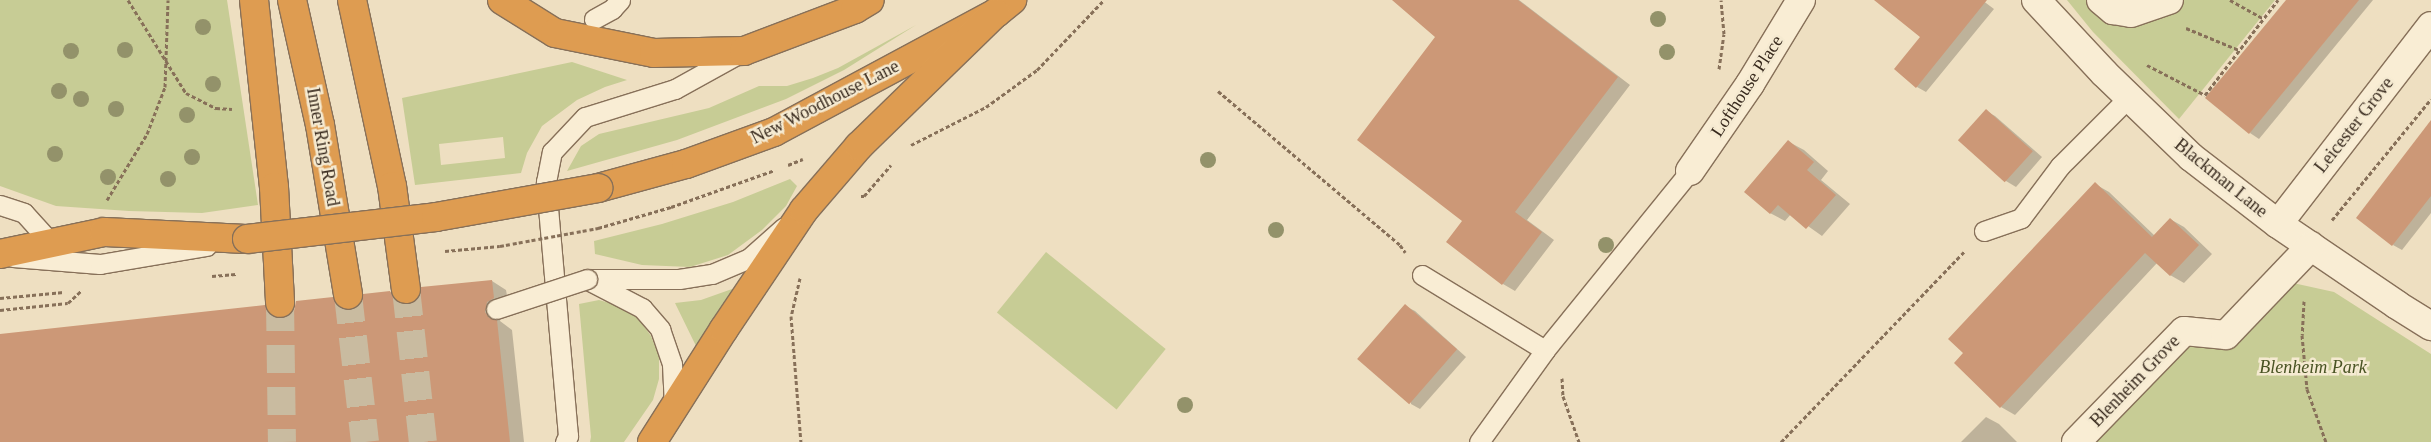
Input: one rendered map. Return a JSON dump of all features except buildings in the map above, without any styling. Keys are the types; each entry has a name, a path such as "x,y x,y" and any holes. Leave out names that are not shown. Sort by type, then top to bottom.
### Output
{"highway":[{"path":"254,0 274,187 280,303"},
{"name":"Inner Ring Road","path":"292,0 320,126 348,296"},
{"path":"352,0 392,186 406,289"},
{"path":"502,0 554,33 654,53 744,51 855,9 870,0"},
{"path":"652,442 804,210 859,146 1004,6"},
{"name":"New Woodhouse Lane","path":"0,255 104,232 247,238 436,217 598,188 686,164 774,132 1004,6"}],"street":[{"name":"Lofthouse Place","path":"1690,171 1750,84 1801,0"},
{"name":"Blackman Lane","path":"2036,0 2129,97 2191,157 2278,224 2431,326"},
{"path":"2101,0 2113,10 2131,13 2164,2"},
{"name":"Leicester Grove","path":"2278,224 2431,26"},
{"name":"Blenheim Grove","path":"2076,442 2184,331 2226,335 2311,246"}],"lane":[{"path":"594,19 612,9 620,0"},
{"path":"565,442 568,436 546,182 552,152 585,117 675,89 744,51"},
{"path":"1984,231 2021,218 2060,166 2129,97"},
{"path":"1479,442 1546,350 1690,171"},
{"path":"0,205 24,213 51,243"},
{"path":"496,309 586,279 679,279 712,274 748,259 804,210"},
{"path":"0,255 54,262 100,264 247,238"},
{"path":"1422,275 1546,350"},
{"path":"586,279 642,308 660,329 672,364 674,406"}],"path":[{"path":"128,0 186,93 216,108 234,109"},
{"path":"103,207 147,134 165,87 168,0"},
{"path":"904,150 923,137 950,126 986,107 1038,70 1104,0"},
{"path":"2230,0 2262,18"},
{"path":"2140,62 2205,95 2262,18 2278,0"},
{"path":"2164,2 2153,14 2239,50"},
{"path":"1218,91 1400,246 1422,275"},
{"path":"2311,246 2431,99"},
{"path":"884,173 894,161"},
{"path":"1781,442 1984,231"},
{"path":"801,442 791,316 802,270"},
{"path":"0,298 82,291 68,303 0,310"},
{"path":"2304,298 2302,335 2307,389 2326,442"},
{"path":"1558,335 1563,396 1579,442"}],"green space":[{"path":"0,0 227,0 258,205 202,213 56,206 0,186"},
{"path":"2067,0 2275,0 2179,119 2093,32"},
{"path":"916,25 844,70 786,99 677,140 567,171 581,146 599,134 709,108 759,86 787,86 813,78 838,68"},
{"path":"572,62 627,80 605,87 577,100 542,126 527,153 521,173 415,185 402,98","holes":["503,137 505,158 441,165 439,144"]},
{"path":"790,179 797,186 786,206 762,230 728,255 690,267 642,265 595,254 594,241 662,224 733,202"},
{"path":"1046,252 1166,349 1117,410 997,313"},
{"name":"Blenheim Park","path":"2293,283 2334,292 2431,354 2431,442 2086,442 2189,337 2231,340"},
{"path":"732,289 734,294 696,346 675,303 701,300"},
{"path":"599,300 620,306 638,318 651,336 659,356 659,379 653,400 624,442 590,442 579,304"}],"tunnel":[{"path":"406,289 423,442"},
{"path":"348,295 365,442"},
{"path":"280,303 282,442"}]}
